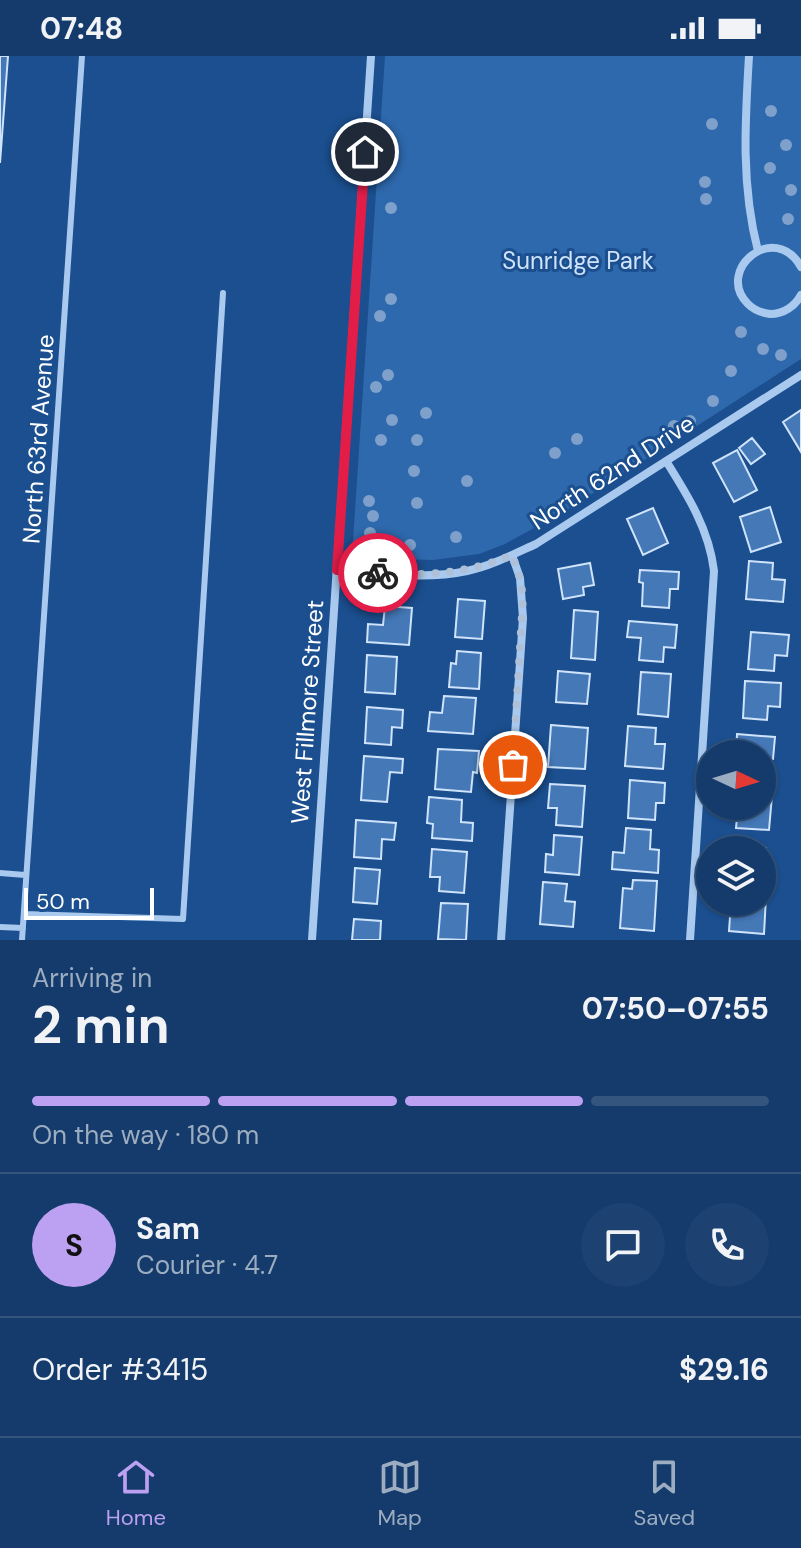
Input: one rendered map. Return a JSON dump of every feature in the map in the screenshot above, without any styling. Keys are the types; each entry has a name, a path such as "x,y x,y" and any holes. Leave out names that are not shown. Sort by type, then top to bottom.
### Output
{"street":[{"name":"West Fillmore Street","path":"312,940 371,56"},
{"path":"749,56 744,133 746,189 758,251"},
{"path":"801,267 789,252 779,248 758,251 743,263 740,272 740,291 750,306 758,311 777,313 789,309 801,295"},
{"name":"North 62nd Drive","path":"337,570 447,574 490,564 512,555 536,544 801,375"},
{"path":"666,461 701,520 712,553 714,571 690,940"},
{"path":"501,940 523,618 520,578 512,555"}],"lane":[{"name":"North 63rd Avenue","path":"22,940 82,56"},
{"path":"24,914 183,919 223,293"},
{"path":"0,873 25,875"},
{"path":"0,927 23,928"}],"green space":[{"name":"Sunridge Park","path":"385,56 801,56 801,359 562,513 505,544 479,554 433,560 362,558 357,555 353,541"}],"building":[{"path":"0,56 8,56 0,163"},
{"path":"801,410 801,452 783,422"},
{"path":"752,438 765,454 751,464 739,448"},
{"path":"737,450 757,490 734,502 713,463"},
{"path":"770,507 781,542 751,552 740,517"},
{"path":"653,508 668,543 643,555 627,519"},
{"path":"749,561 773,563 772,579 785,580 783,602 746,599"},
{"path":"590,563 594,585 583,587 584,595 563,599 558,569"},
{"path":"640,570 679,572 678,589 670,589 669,608 642,606"},
{"path":"458,599 485,601 482,639 455,637"},
{"path":"385,606 412,608 409,645 367,642 368,624 383,625"},
{"path":"574,610 598,612 595,660 571,658"},
{"path":"629,621 677,625 675,648 664,647 663,662 639,660 641,638 627,637"},
{"path":"751,632 789,635 787,656 775,655 774,671 748,669"},
{"path":"457,651 481,653 479,689 449,687 451,663 456,664"},
{"path":"367,655 397,657 395,694 365,692"},
{"path":"558,671 590,674 587,704 556,702"},
{"path":"641,672 671,674 668,717 638,714"},
{"path":"745,681 781,683 780,707 768,706 767,720 743,718"},
{"path":"444,696 476,698 473,734 428,731 430,712 442,713"},
{"path":"367,707 403,710 402,728 392,727 391,745 365,743"},
{"path":"551,725 588,728 585,769 548,767"},
{"path":"628,726 656,728 655,744 665,744 663,769 625,766"},
{"path":"737,734 775,737 775,740 737,740"},
{"path":"438,749 479,751 471,792 435,789"},
{"path":"364,756 403,759 402,773 390,772 387,802 361,800"},
{"path":"630,780 665,783 664,803 656,803 655,820 628,818"},
{"path":"550,784 585,786 582,827 556,825 557,808 548,808"},
{"path":"429,797 462,800 461,822 473,823 472,841 432,838 433,824 427,823"},
{"path":"356,820 396,823 394,840 382,839 381,859 354,857"},
{"path":"737,820 770,820 769,830 736,828"},
{"path":"626,828 651,830 650,849 659,850 658,873 612,869 613,852 624,853"},
{"path":"554,835 582,837 579,875 545,872 546,854 553,855"},
{"path":"432,849 467,852 464,893 439,891 440,877 430,877"},
{"path":"355,868 380,870 377,904 353,902"},
{"path":"633,880 657,881 654,931 620,928 623,888 632,889"},
{"path":"543,882 567,884 565,901 575,902 573,927 540,924"},
{"path":"441,903 468,904 466,940 438,939"},
{"path":"730,916 765,916 764,934 729,931"},
{"path":"354,919 381,921 380,940 352,940"}],"way so far":[{"path":"378,573 447,574 467,571 512,555 523,597 513,765"}],"route":[{"path":"365,152 337,570 378,573"}]}
